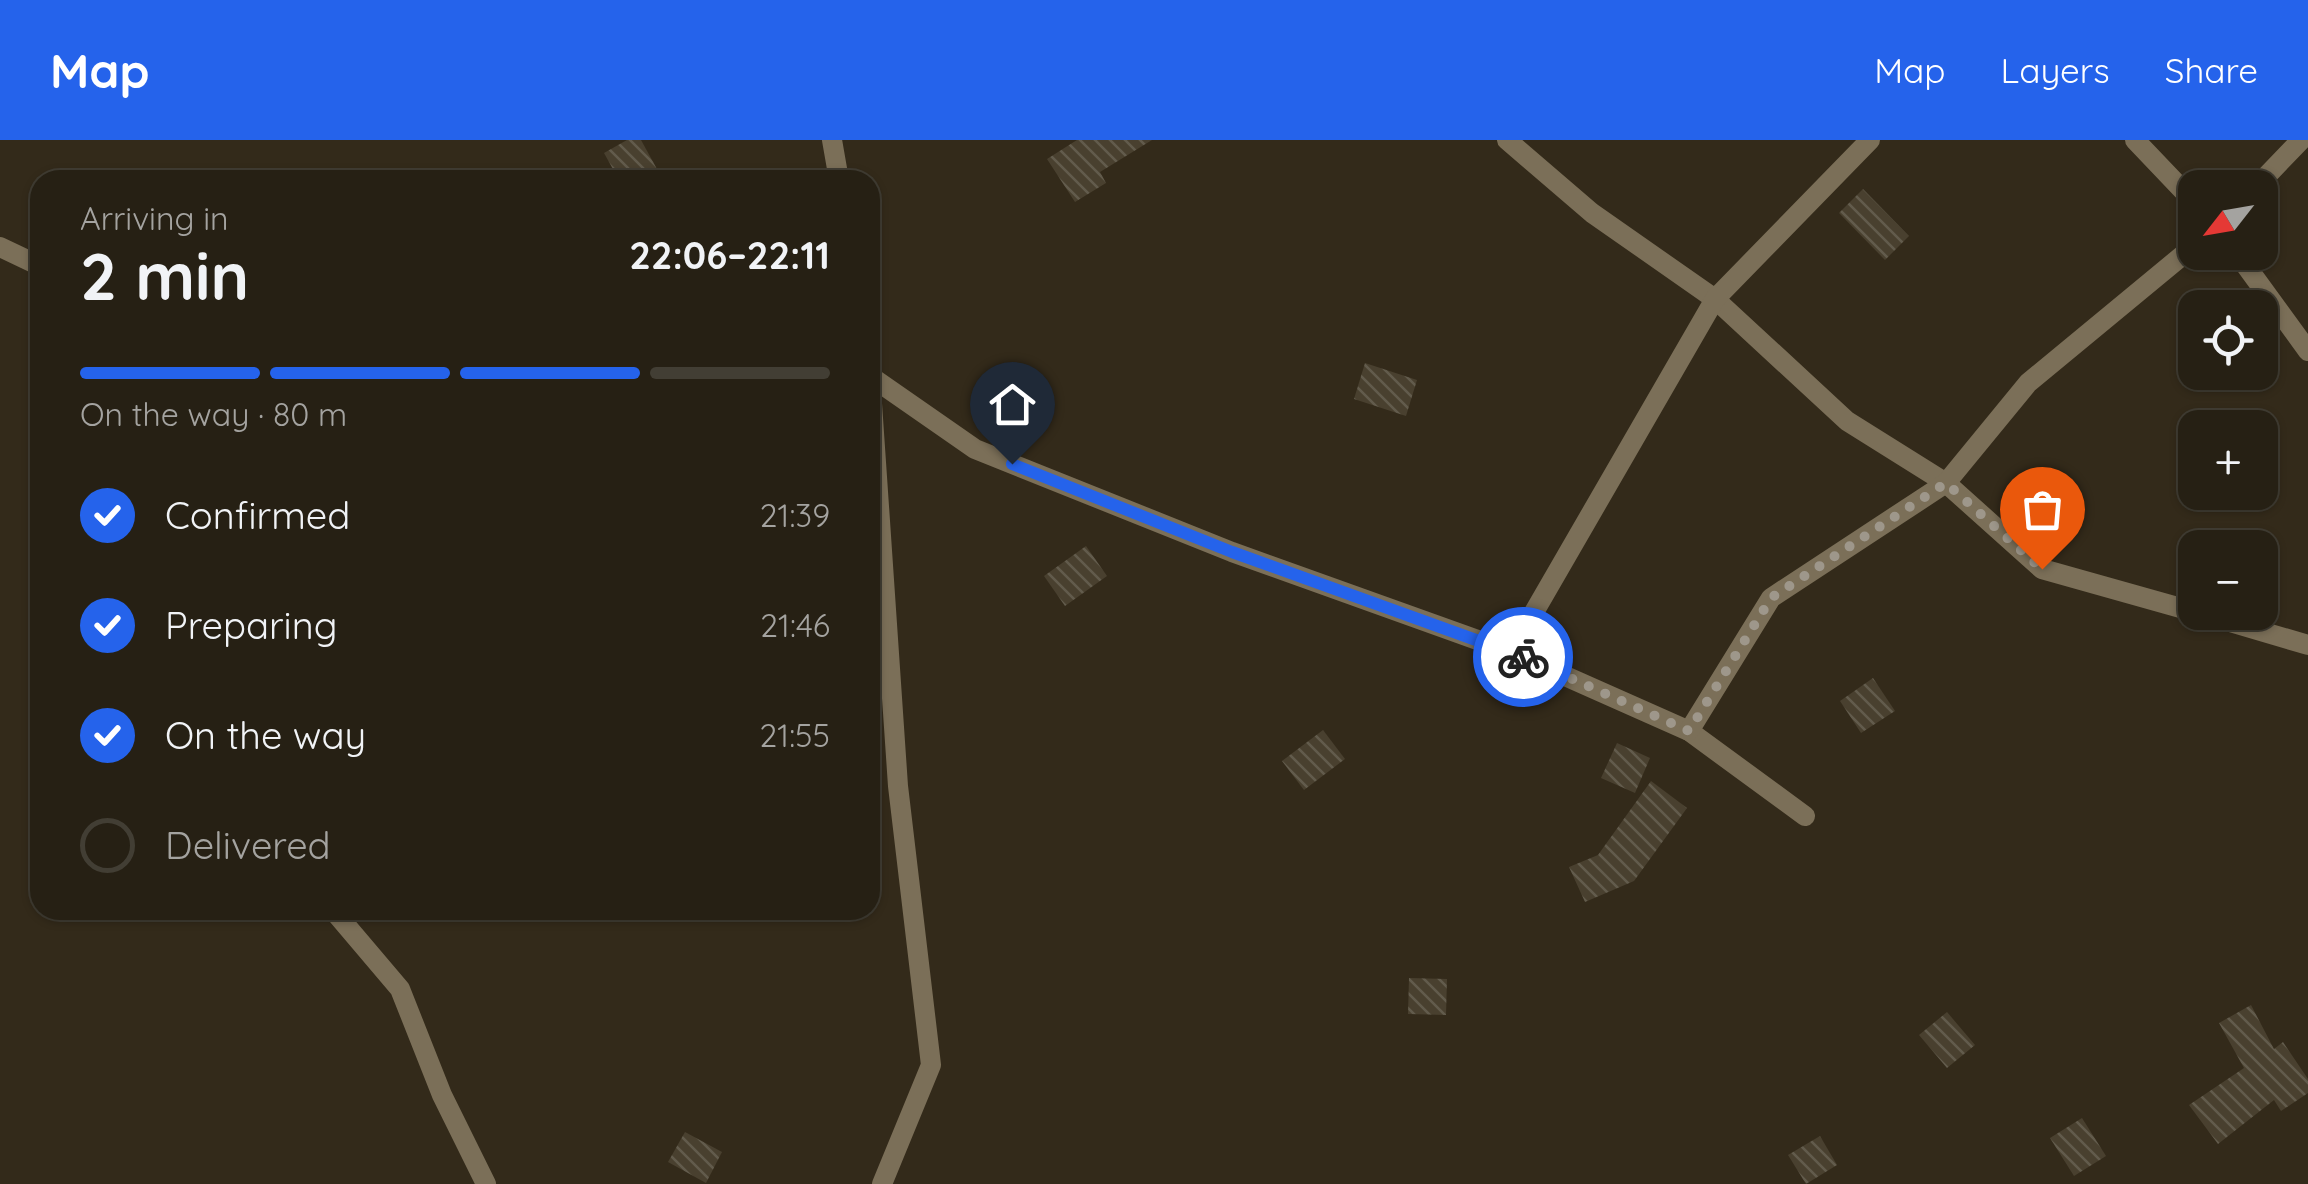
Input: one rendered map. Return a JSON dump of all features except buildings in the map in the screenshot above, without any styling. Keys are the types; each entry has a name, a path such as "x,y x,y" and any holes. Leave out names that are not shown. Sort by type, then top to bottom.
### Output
{"street":[{"path":"832,140 837,170"},
{"path":"1507,140 1592,213 1715,299 1846,421 1946,483 2042,569 2178,607"},
{"path":"1510,652 1715,299 1870,140"},
{"path":"2135,140 2178,185"},
{"path":"2272,170 2301,140"},
{"path":"0,246 30,261"},
{"path":"1689,731 1771,598 1946,483 2028,383 2178,259"},
{"path":"2249,270 2308,351"},
{"path":"880,382 975,449 1232,552 1510,652 1689,731 1805,816"},
{"path":"880,520 897,767 931,1065 882,1184"},
{"path":"2259,630 2308,644"},
{"path":"341,920 400,989 442,1096 486,1184"}],"way so far":[{"path":"1523,657 1689,731 1771,598 1946,483 2042,569"}],"route":[{"path":"1012,464 1232,552 1523,657"}]}
